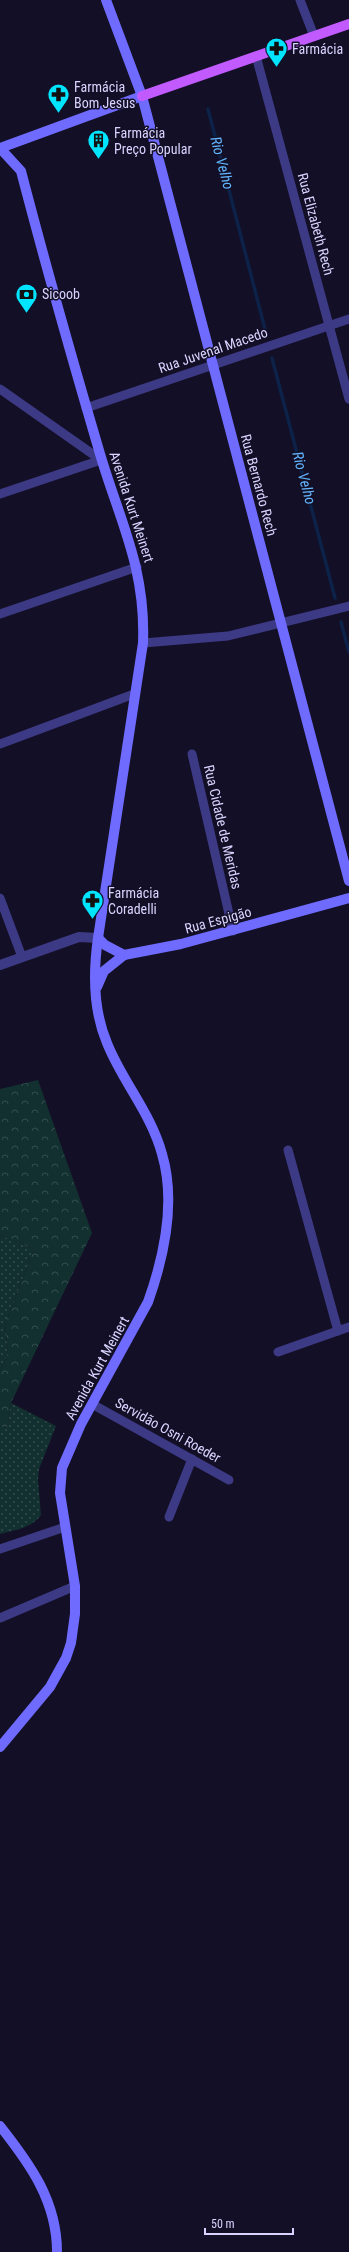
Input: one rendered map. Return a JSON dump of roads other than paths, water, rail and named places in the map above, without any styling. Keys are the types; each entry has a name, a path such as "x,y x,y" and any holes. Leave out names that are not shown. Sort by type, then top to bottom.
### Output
{"main road":[{"name":"Rua Bernardo Rech","path":"106,0 142,96 349,881"},
{"path":"0,148 142,96 349,24"},
{"name":"Avenida Kurt Meinert","path":"0,148 20,171 101,460 122,515 137,567 142,601 142,643 98,938 95,971 98,1014 107,1043 147,1116 162,1154 166,1175 167,1210 160,1261 148,1302 92,1404 69,1449 62,1468 60,1493 75,1586 74,1629 66,1658 44,1696 0,1748"},
{"name":"Rua Espigão","path":"124,955 166,948 349,898"},
{"path":"96,992 104,970 124,955 110,948 98,938"},
{"path":"0,2126 38,2177 49,2200 58,2252"}],"street":[{"path":"300,0 314,36"},
{"name":"Rua Elizabeth Rech","path":"256,56 349,399"},
{"name":"Rua Juvenal Macedo","path":"86,408 349,319"},
{"path":"0,389 101,460"},
{"path":"0,494 101,460"},
{"path":"0,614 137,567"},
{"path":"142,643 228,636 349,606"},
{"path":"0,744 134,694"},
{"name":"Rua Cidade de Meridas","path":"192,754 233,930"},
{"path":"0,898 22,958"},
{"path":"0,965 79,937 98,938"},
{"path":"288,1150 338,1331"},
{"path":"278,1352 349,1327"},
{"name":"Servidão Osni Roeder","path":"92,1404 230,1480"},
{"path":"169,1517 192,1459"},
{"path":"0,1549 65,1527"},
{"path":"0,1618 75,1586"}],"waterway":[{"name":"Rio Velho","path":"208,109 266,333"},
{"name":"Rio Velho","path":"272,358 335,598"},
{"name":"Rio Velho","path":"341,622 349,652"}],"place":[{"name":"Farmácia","path":"277,68"},
{"name":"Farmácia Bom Jesus","path":"58,114"},
{"name":"Farmácia Preço Popular","path":"98,160"},
{"name":"Sicoob","path":"27,314"},
{"name":"Farmácia Coradelli","path":"93,920"}]}
